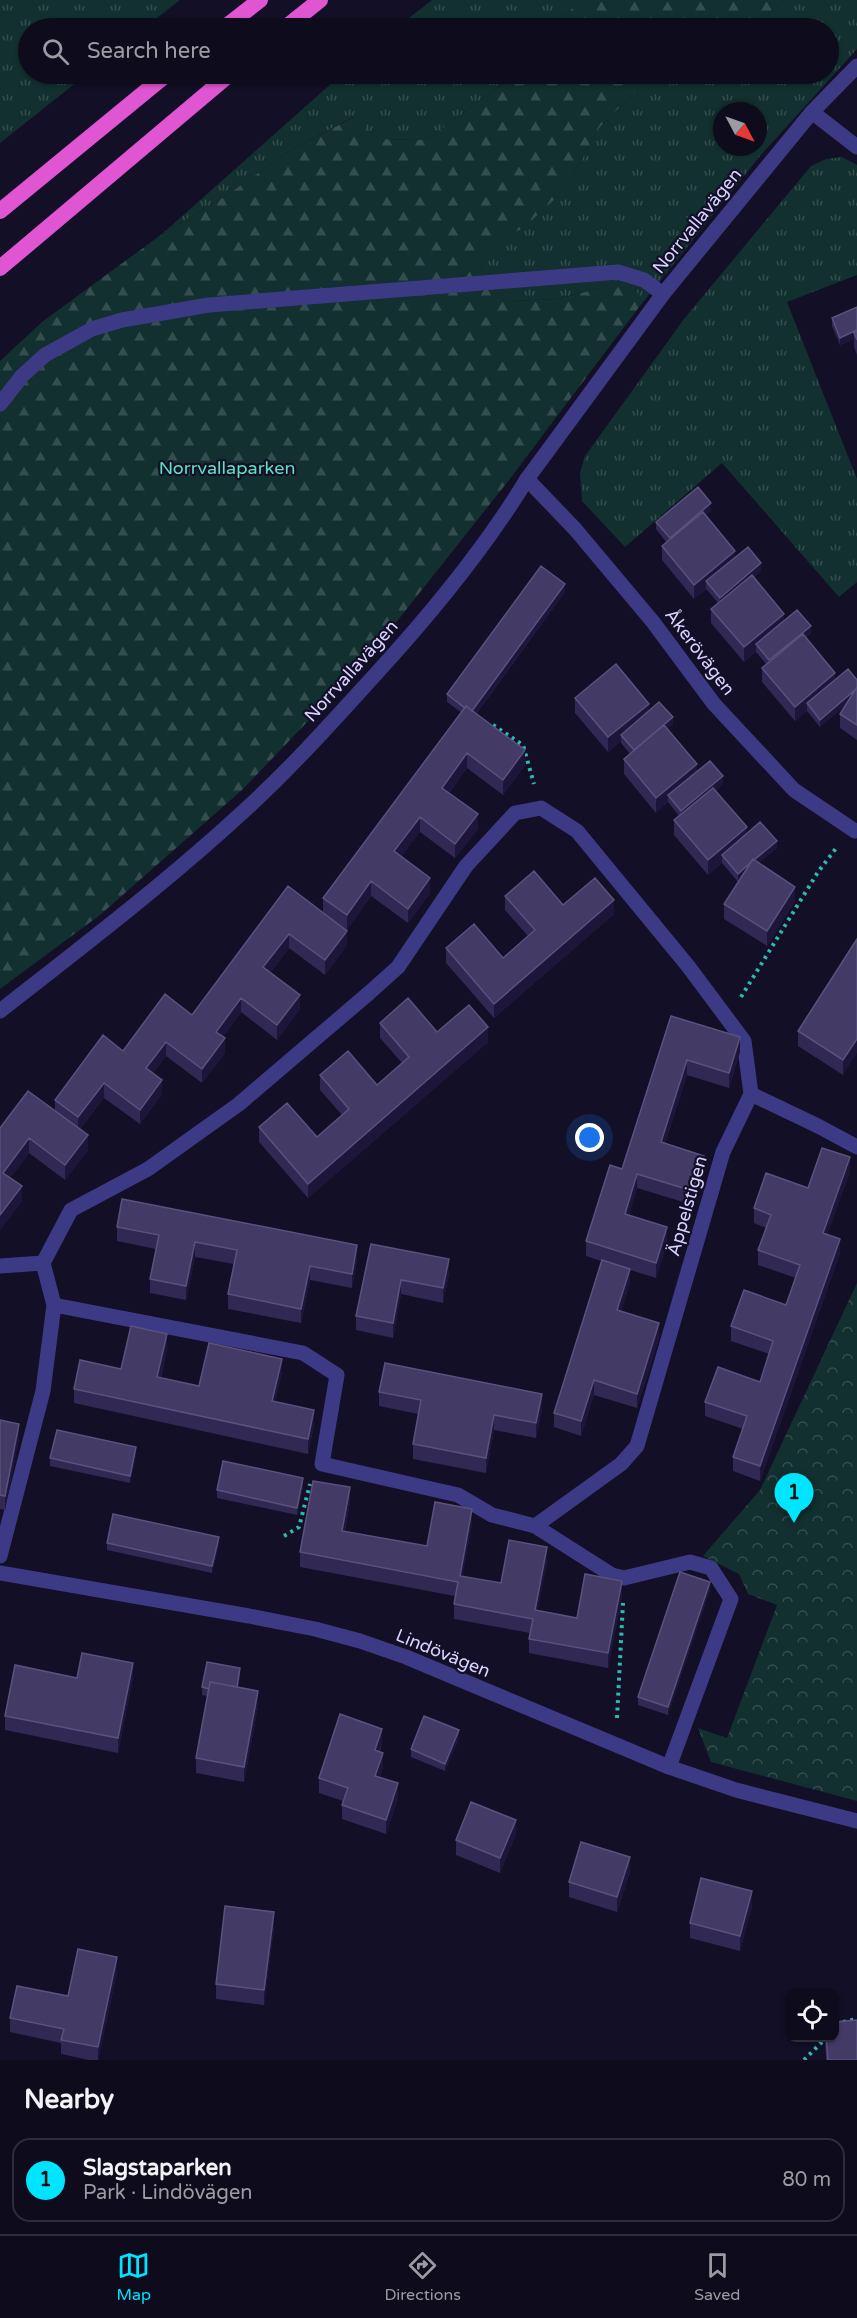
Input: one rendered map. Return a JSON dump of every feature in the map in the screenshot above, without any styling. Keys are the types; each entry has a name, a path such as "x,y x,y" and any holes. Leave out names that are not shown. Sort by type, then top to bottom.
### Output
{"highway":[{"path":"237,18 260,0"},
{"path":"298,18 320,0"},
{"path":"0,211 155,84"},
{"path":"0,268 218,84"}],"street":[{"name":"Norrvallavägen","path":"0,1011 144,899 247,809 333,722 441,599 663,294 812,112 857,66"},
{"path":"812,112 857,147"},
{"name":"Norrvallavägen","path":"0,404 22,376 45,355 92,329 122,320 209,305 618,272 644,280 663,294"},
{"name":"Åkerövägen","path":"527,479 575,529 646,613 714,704 786,782 794,790 856,831"},
{"path":"0,1556 28,1427 43,1391 54,1305 43,1263 71,1210 148,1169 239,1104 369,993 398,967 466,866 515,813 541,808 577,831 688,966 744,1041 751,1094 857,1147"},
{"name":"Äppelstigen","path":"535,1526 621,1464 637,1446 723,1152 751,1094"},
{"path":"0,1266 43,1263"},
{"path":"54,1305 303,1353 337,1375 322,1464 458,1495 492,1515 535,1526 612,1575 624,1578 690,1562 711,1568 731,1599 669,1767"},
{"name":"Lindövägen","path":"0,1573 249,1616 327,1632 406,1657 669,1767 736,1790 857,1821"}],"path":[{"path":"494,724 523,746 541,808"},
{"path":"728,1018 818,872 837,847 856,831"},
{"path":"284,1536 299,1527 313,1475 322,1464"},
{"path":"615,1745 624,1578"},
{"path":"841,2022 857,2019"},
{"path":"804,2060 821,2042"}],"green space":[{"path":"0,0 180,0 157,18 18,18 18,84 74,84 0,143"},
{"path":"432,0 580,0 563,18 409,18"},
{"path":"580,0 785,0 763,18 563,18"},
{"path":"785,0 857,0 857,49 839,69 839,18 763,18"},
{"path":"331,84 502,84 427,140 379,139 353,117 291,150 227,195 162,234"},
{"name":"Norrvallaparken","path":"502,84 643,84 599,128 574,173 557,197 522,229 496,240 478,263 489,284 510,301 557,299 605,287 636,287 640,306 509,480 375,649 312,717 242,790 100,915 0,989 0,361 42,322 162,234 227,195 291,150 354,117 379,139 427,140"},
{"path":"643,84 825,84 767,148 767,102 713,102 713,156 760,156 640,306 636,287 605,287 557,299 510,301 489,284 478,263 496,239 522,229 574,173 599,128"},
{"path":"842,157 857,165 857,275 787,302 857,479 857,582 839,597 722,463 625,547 582,501 580,473 585,456 684,319 811,166 826,159"},
{"path":"857,1283 857,1801 711,1762 698,1728 727,1738 777,1605 748,1594 739,1574 703,1556 760,1490"}],"building":[{"path":"857,307 857,330 840,338 832,318"},
{"path":"698,487 711,503 670,538 656,522"},
{"path":"703,512 735,551 694,585 662,546"},
{"path":"748,547 761,563 720,598 706,581"},
{"path":"541,566 565,584 472,711 466,706 465,708 447,694"},
{"path":"752,575 784,614 744,647 711,609"},
{"path":"797,610 811,626 769,660 756,644"},
{"path":"803,634 835,673 795,707 762,668"},
{"path":"616,664 649,704 608,737 575,698"},
{"path":"848,669 857,680 857,687 820,720 807,703"},
{"path":"857,687 857,725 840,714"},
{"path":"659,702 673,717 634,750 621,735"},
{"path":"466,706 525,750 503,780 467,753 442,788 478,814 455,844 420,817 394,851 430,878 408,909 371,881 347,915 323,898"},
{"path":"664,725 697,764 656,798 624,759"},
{"path":"710,761 723,776 681,811 668,795"},
{"path":"713,788 747,827 708,860 674,820"},
{"path":"760,822 777,841 738,874 722,855"},
{"path":"753,859 795,887 767,931 724,904"},
{"path":"534,871 563,905 595,878 614,900 494,1004 446,948 474,924 503,958 535,930 505,896"},
{"path":"288,886 347,931 325,960 289,934 263,967 300,995 277,1025 241,998 216,1032 225,1038 202,1069 166,1042 146,1068 162,1080 140,1110 104,1083 78,1117 55,1100 103,1035 123,1051 165,994 192,1015"},
{"path":"857,939 857,1039 843,1060 798,1031"},
{"path":"408,998 437,1032 469,1005 488,1027 308,1184 259,1127 287,1103 317,1137 349,1109 320,1075 348,1051 377,1085 409,1057 380,1023"},
{"path":"671,1016 740,1037 729,1073 687,1060 661,1142 704,1156 693,1191 637,1174 625,1214 667,1227 656,1263 586,1241 610,1165 622,1169"},
{"path":"28,1091 88,1135 65,1165 29,1138 3,1173 22,1186 0,1215 0,1128"},
{"path":"822,1148 850,1157 823,1233 840,1239 760,1466 733,1457 747,1416 705,1402 718,1367 760,1382 773,1341 731,1326 744,1290 786,1305 800,1265 758,1250 771,1215 754,1208 766,1173 808,1188"},
{"path":"122,1199 357,1245 352,1274 310,1266 301,1309 228,1294 237,1250 195,1242 186,1286 150,1279 159,1235 117,1227"},
{"path":"371,1244 449,1259 443,1288 401,1280 393,1323 356,1316"},
{"path":"602,1260 630,1269 617,1310 659,1323 637,1394 594,1380 581,1421 554,1413"},
{"path":"131,1326 167,1334 157,1377 199,1386 209,1343 282,1359 272,1401 314,1410 308,1439 74,1389 80,1360 121,1369"},
{"path":"385,1363 542,1394 536,1423 494,1415 486,1458 413,1444 421,1400 379,1392"},
{"path":"0,1420 19,1424 5,1496 0,1495"},
{"path":"57,1430 136,1447 130,1476 50,1458"},
{"path":"223,1461 303,1478 297,1508 217,1490"},
{"path":"313,1481 350,1487 342,1531 427,1546 435,1502 472,1509 460,1576 501,1583 509,1540 547,1547 535,1610 577,1618 585,1574 622,1581 608,1653 529,1639 533,1619 454,1604 458,1582 300,1552"},
{"path":"113,1514 219,1537 212,1566 107,1543"},
{"path":"680,1572 710,1582 668,1707 638,1697"},
{"path":"82,1653 133,1663 118,1738 5,1716 15,1665 77,1678"},
{"path":"207,1662 240,1668 237,1687 210,1682 209,1689 202,1687"},
{"path":"210,1682 258,1691 244,1767 196,1758"},
{"path":"340,1714 382,1729 375,1750 383,1753 375,1776 398,1783 386,1820 342,1805 348,1788 319,1778"},
{"path":"424,1716 459,1730 445,1764 411,1749"},
{"path":"471,1802 516,1820 500,1858 456,1840"},
{"path":"581,1842 630,1857 617,1897 569,1882"},
{"path":"701,1878 752,1891 740,1936 690,1923"},
{"path":"225,1906 274,1912 264,1990 216,1984"},
{"path":"78,1949 117,1957 98,2047 61,2040 64,2029 10,2018 17,1986 68,1996"},
{"path":"857,2020 857,2060 828,2060 826,2042 839,2042 839,2022"}],"place":[{"name":"Slagstaparken","path":"794,1523"}]}
